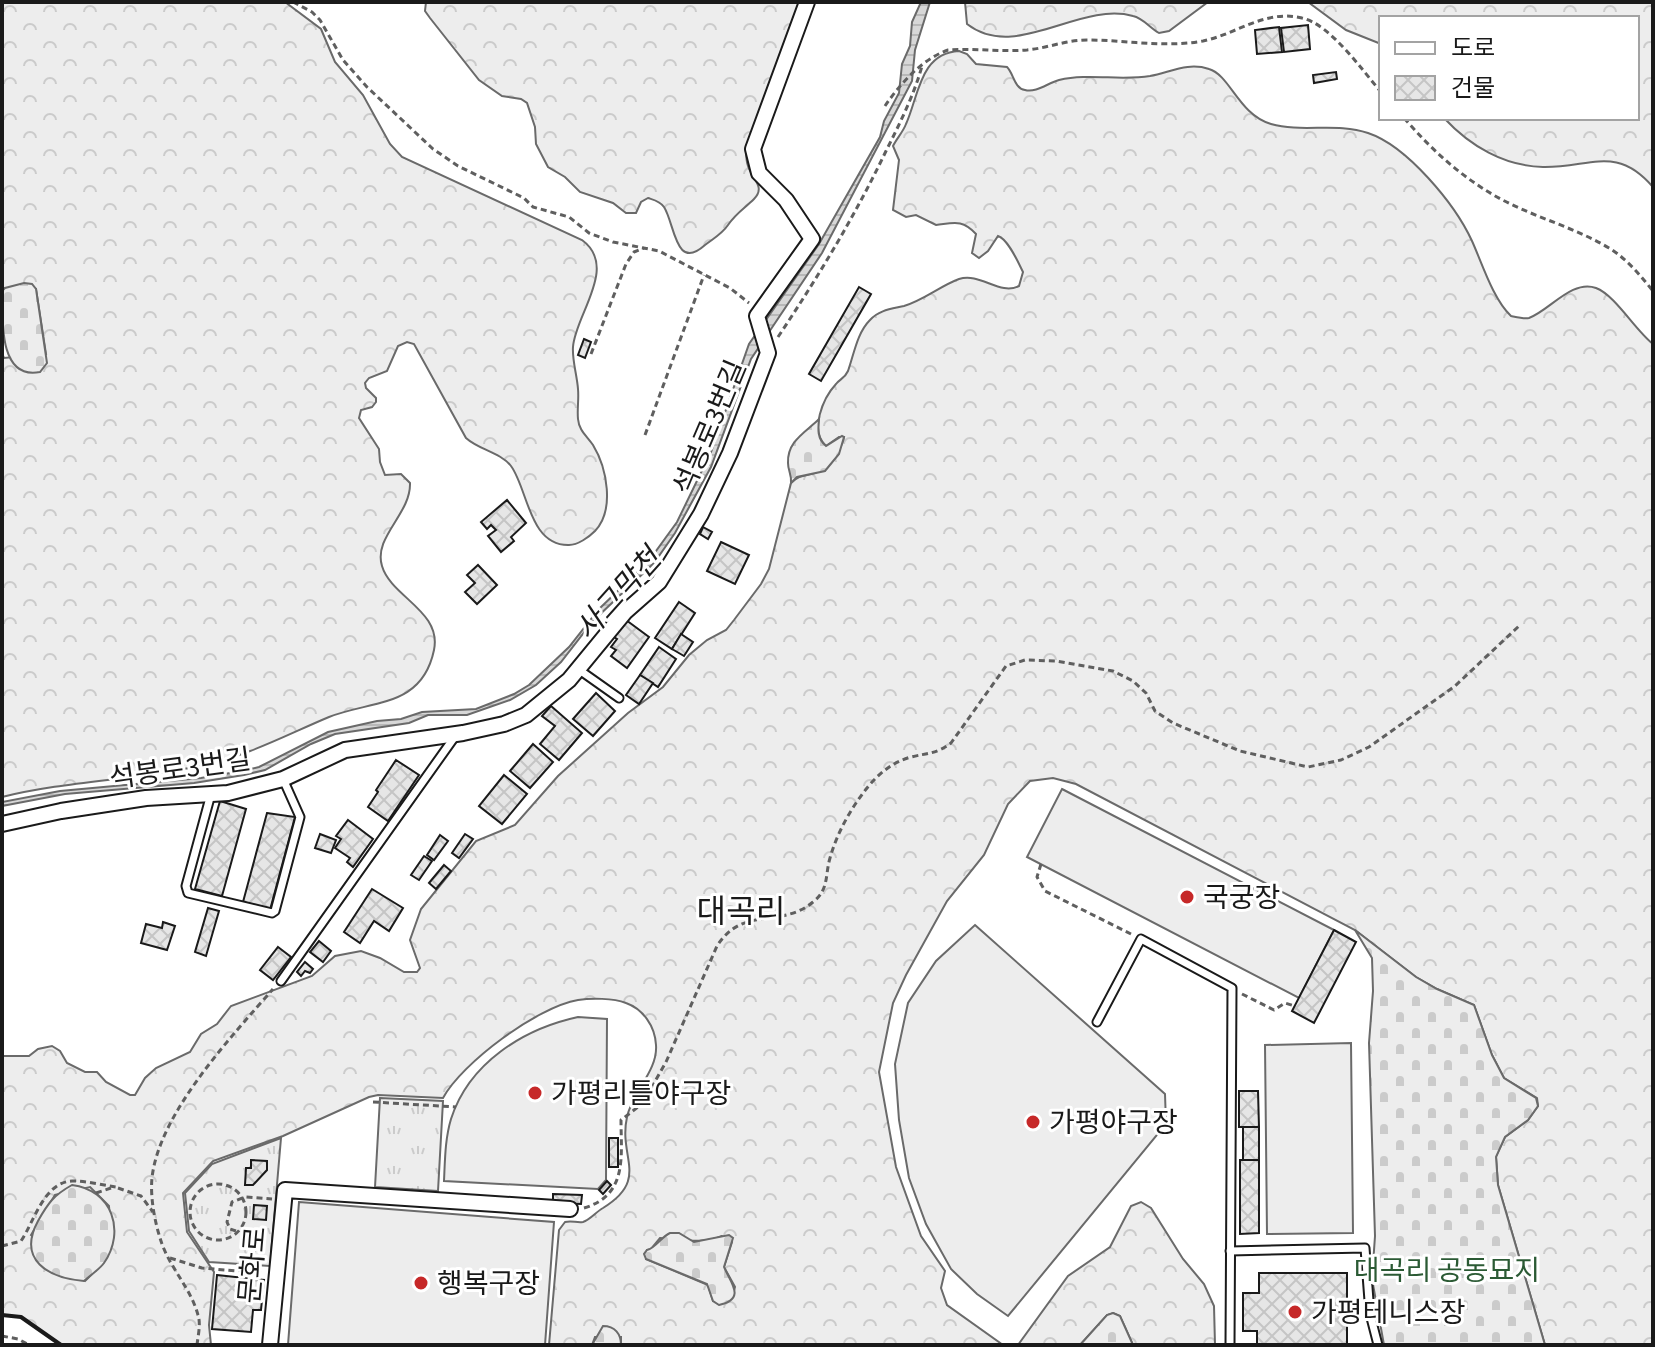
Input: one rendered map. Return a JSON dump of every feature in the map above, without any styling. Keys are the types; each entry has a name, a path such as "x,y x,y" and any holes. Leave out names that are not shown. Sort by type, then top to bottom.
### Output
{"street":[{"path":"768,353 757,316 812,239 786,200 759,173 753,149 807,2"},
{"name":"석봉로3번길","path":"2,824 146,798 211,794 283,779 345,750 456,735 504,724 526,715 549,698 578,669 625,612 659,582 701,514 730,453 768,353"},
{"path":"284,1195 570,1209"},
{"name":"문화로","path":"270,1345 284,1195"}],"lane":[{"path":"578,669 619,698"},
{"path":"281,981 456,735"},
{"path":"211,794 188,893 267,914 275,911 299,825 298,811 283,779"},
{"path":"1097,1022 1141,939 1232,988 1230,1345"},
{"path":"1230,1251 1365,1248 1370,1314 1378,1345"}],"path":[{"path":"293,2 320,20 343,60 367,87 433,149 458,166 524,198 533,207 569,217 589,233 613,242 648,247 704,275 744,297 757,316"},
{"path":"885,106 897,88 937,54 948,50 1027,50 1075,41 1165,45 1217,37 1254,21 1280,16 1300,17 1324,30 1379,90"},
{"path":"768,353 821,274 855,211 895,132 922,66"},
{"path":"1406,120 1435,153 1464,177 1519,209 1609,248 1653,291"},
{"path":"591,354 626,264 634,252 648,247"},
{"path":"645,435 704,275"},
{"path":"570,1209 587,1208 597,1203 616,1184 621,1173 621,1120 642,1104 666,1062 726,932 743,923 793,913 813,903 823,891 829,860 850,811 867,788 897,761 939,753 951,743 1006,666 1025,660 1056,661 1113,671 1133,681 1146,693 1155,711 1173,723 1240,751 1308,767 1341,760 1369,747 1455,686 1519,626"},
{"path":"1041,864 1037,877 1045,891 1141,939"},
{"path":"197,1345 199,1317 188,1289 162,1245 154,1213 152,1178 160,1145 177,1113 218,1053 281,981"},
{"path":"1232,988 1274,1010 1285,1003 1295,1006"},
{"path":"373,1102 456,1107"},
{"path":"2,1246 21,1241 47,1195 70,1181 116,1187 141,1196 154,1213"},
{"path":"209,1185 227,1185 242,1197 246,1216 238,1232 222,1240 203,1237 196,1231 189,1214 194,1196 209,1185"},
{"path":"96,1193 103,1188 116,1187"},
{"path":"238,1232 228,1226 227,1217 232,1202 242,1197 284,1195"},
{"path":"169,1258 202,1268 277,1274"},
{"path":"2,1336 29,1345"}],"green space":[{"path":"2,2 285,2 321,29 335,62 363,95 390,144 402,157 582,240 592,251 596,277 575,334 573,352 579,423 602,465 607,501 601,522 583,540 569,545 556,543 545,536 531,514 511,466 466,438 414,344 407,342 398,346 387,371 369,378 365,383 376,402 372,407 361,410 359,418 379,449 385,475 401,474 410,483 405,505 383,545 382,566 395,587 423,614 434,636 434,650 428,669 419,683 407,692 378,704 329,717 266,745 216,762 2,797 2,353 4,358 46,354 36,289 5,288 2,291"},
{"path":"426,2 801,2 746,148 747,164 759,191 757,195 720,233 695,252 687,253 677,242 668,215 659,202 648,198 641,202 636,213 626,213 613,203 580,192 565,177 548,167 536,144 535,127 527,103 502,96 479,80 425,11"},
{"path":"965,2 1208,2 1169,31 1159,33 1137,17 1112,14 1091,16 1006,37 986,34 967,24"},
{"path":"1308,2 1653,2 1653,187 1640,174 1614,162 1543,167 1515,163 1476,146 1446,120 1639,120 1639,16 1379,16 1379,43 1346,30"},
{"path":"959,51 967,54 976,64 1007,67 1019,87 1029,91 1070,78 1139,77 1201,67 1216,73 1251,112 1271,124 1295,128 1344,128 1368,133 1414,163 1442,194 1464,226 1493,291 1511,316 1529,318 1570,292 1587,286 1610,298 1653,344 1653,1345 1545,1345 1498,1185 1496,1156 1505,1137 1528,1120 1538,1106 1537,1098 1504,1078 1474,1005 1416,977 1355,930 1076,784 1053,778 1030,781 1008,804 984,855 947,901 893,1003 879,1072 896,1167 921,1236 945,1271 941,1288 947,1305 1003,1345 621,1345 621,1337 595,1337 592,1345 549,1345 559,1230 565,1222 588,1220 625,1187 629,1177 625,1131 627,1117 656,1055 653,1031 643,1014 626,1003 602,999 578,1000 561,1005 522,1025 483,1053 443,1098 369,1097 283,1136 213,1161 183,1193 187,1232 214,1272 209,1325 211,1345 61,1345 21,1317 2,1315 2,1056 29,1056 38,1049 52,1046 60,1051 67,1063 85,1072 97,1072 106,1082 135,1095 145,1078 156,1068 190,1052 201,1034 217,1024 231,1006 312,976 335,956 361,951 404,972 417,972 420,968 410,940 421,909 476,841 515,825 558,776 628,713 663,687 689,655 726,630 761,584 769,569 791,483 824,467 843,442 844,437 839,437 826,446 821,440 818,423 831,390 847,373 859,337 870,320 881,312 911,303 959,279 975,279 1005,288 1019,286 1023,272 1002,238 998,236 979,258 972,253 976,234 966,226 958,223 936,225 916,215 906,217 893,210 899,160 893,146 905,127 923,77 936,59","holes":["90,1187 109,1206 111,1240 107,1256 85,1281 31,1235 55,1195","722,1236 732,1242 724,1267 735,1287 732,1298 713,1301 708,1285 646,1259 647,1250 660,1238 699,1241"]},
{"path":"24,283 32,284 36,289 47,363 40,372 27,372 17,367 10,359 3,333 2,291"},
{"path":"819,419 818,430 826,446 844,437 839,454 825,471 797,477 791,483 788,463 791,449"},
{"name":"국궁장","path":"1062,789 1334,930 1299,998 1027,857"},
{"name":"가평야구장","path":"975,925 1165,1094 1166,1124 1008,1316 977,1294 951,1269 926,1224 909,1178 899,1120 895,1064 908,1003 936,961"},
{"name":"대곡리 공동묘지","path":"1355,930 1416,977 1474,1005 1504,1078 1536,1098 1538,1106 1528,1120 1505,1137 1496,1157 1498,1185 1545,1345 1384,1345 1372,1279 1375,1236 1369,1043 1372,958"},
{"name":"가평리틀야구장","path":"578,1017 607,1019 606,1180 598,1189 444,1181 451,1119 471,1081 485,1065 518,1040 537,1030"},
{"path":"1351,1043 1353,1233 1267,1234 1265,1045"},
{"path":"380,1098 443,1101 438,1191 375,1187"},
{"path":"281,1138 270,1266 209,1262 189,1231 185,1193 212,1164"},
{"path":"72,1185 86,1188 106,1203 114,1226 111,1251 100,1268 84,1281 48,1271 34,1256 31,1246 32,1235 45,1209 56,1196"},
{"name":"행복구장","path":"299,1202 554,1222 545,1345 288,1345"},
{"path":"1141,1202 1151,1208 1183,1259 1204,1284 1214,1306 1215,1345 1133,1345 1120,1316 1113,1313 1107,1315 1080,1345 1018,1345 1068,1276 1110,1247 1131,1206"},
{"path":"670,1233 679,1233 694,1242 729,1235 733,1238 724,1267 734,1289 732,1299 719,1305 713,1301 707,1284 646,1259 644,1254 647,1250"},
{"path":"1113,1313 1120,1316 1133,1345 1080,1345 1107,1315"},
{"path":"603,1326 616,1331 621,1345 592,1345"}],"water":[{"name":"사그막천","path":"921,2 930,2 915,50 912,81 822,253 751,359 711,467 675,533 654,563 593,621 561,662 536,685 510,700 467,715 428,715 409,723 335,734 265,770 244,775 194,783 65,794 2,806 2,802 60,791 201,778 242,771 259,767 328,732 401,719 422,712 476,709 529,685 569,647 599,609 648,562 677,522 711,452 749,344 819,244 880,137 884,121 899,93 912,22"}],"building":[{"path":"1308,25 1310,49 1284,52 1281,28"},
{"path":"1279,27 1282,52 1257,54 1255,30"},
{"path":"1336,72 1337,79 1314,83 1313,75"},
{"path":"859,287 871,294 821,381 809,374"},
{"path":"584,339 591,342 585,358 578,355"},
{"path":"507,500 526,523 511,537 514,541 501,552 488,536 496,530 491,525 487,529 481,522"},
{"path":"703,527 712,532 708,539 700,534"},
{"path":"721,542 749,555 735,584 707,571"},
{"path":"478,565 497,585 477,604 465,592 475,583 467,575"},
{"path":"679,602 695,613 672,649 655,638"},
{"path":"626,620 649,637 627,668 611,656 616,650 611,647 617,639 614,637"},
{"path":"681,634 693,642 684,656 672,649"},
{"path":"659,647 676,659 658,687 640,675"},
{"path":"640,675 653,683 639,704 626,695"},
{"path":"596,693 615,711 593,736 573,719"},
{"path":"551,706 582,733 559,760 540,744 555,726 542,716"},
{"path":"533,744 553,762 530,788 510,771"},
{"path":"396,760 419,775 388,821 368,807"},
{"path":"504,775 527,794 502,824 479,806"},
{"path":"220,801 246,809 222,896 195,889"},
{"path":"267,813 295,817 270,910 243,902"},
{"path":"348,820 373,839 353,867 347,862 350,858 335,848 341,839 336,836"},
{"path":"320,834 336,840 331,853 315,848"},
{"path":"465,834 473,839 459,858 452,853"},
{"path":"440,835 448,841 434,860 427,855"},
{"path":"424,856 432,861 419,880 411,875"},
{"path":"444,865 451,871 436,889 429,883"},
{"path":"372,889 403,908 389,931 374,921 360,943 344,932"},
{"path":"208,908 219,911 206,956 195,952"},
{"path":"163,922 175,926 167,950 141,943 146,924 162,928"},
{"path":"1334,930 1356,942 1314,1023 1292,1011"},
{"path":"319,941 331,951 323,962 310,952"},
{"path":"278,947 291,957 273,980 260,970"},
{"path":"305,962 313,969 301,976 297,972"},
{"path":"1239,1091 1258,1091 1259,1127 1239,1127"},
{"path":"1243,1127 1259,1127 1259,1160 1243,1160"},
{"path":"609,1138 618,1138 618,1167 609,1167"},
{"path":"251,1160 267,1161 267,1170 253,1185 245,1185 246,1168 251,1168"},
{"path":"1240,1160 1259,1160 1259,1233 1240,1234"},
{"path":"607,1181 611,1185 603,1194 599,1190"},
{"path":"553,1194 582,1195 581,1204 553,1203"},
{"path":"254,1205 267,1206 266,1220 253,1219"},
{"name":"가평테니스장","path":"1259,1273 1347,1273 1347,1345 1257,1345 1257,1331 1243,1331 1243,1293 1259,1293"},
{"path":"217,1275 264,1280 261,1310 253,1310 251,1332 212,1329"}],"wall":[{"path":"2,1315 21,1317 61,1345"}],"place":[{"name":"국궁장","path":"1187,897"},
{"name":"가평리틀야구장","path":"535,1093"},
{"name":"가평야구장","path":"1033,1122"},
{"name":"행복구장","path":"421,1283"},
{"name":"가평테니스장","path":"1295,1312"}],"district":[{"name":"대곡리","path":"741,911"}]}
